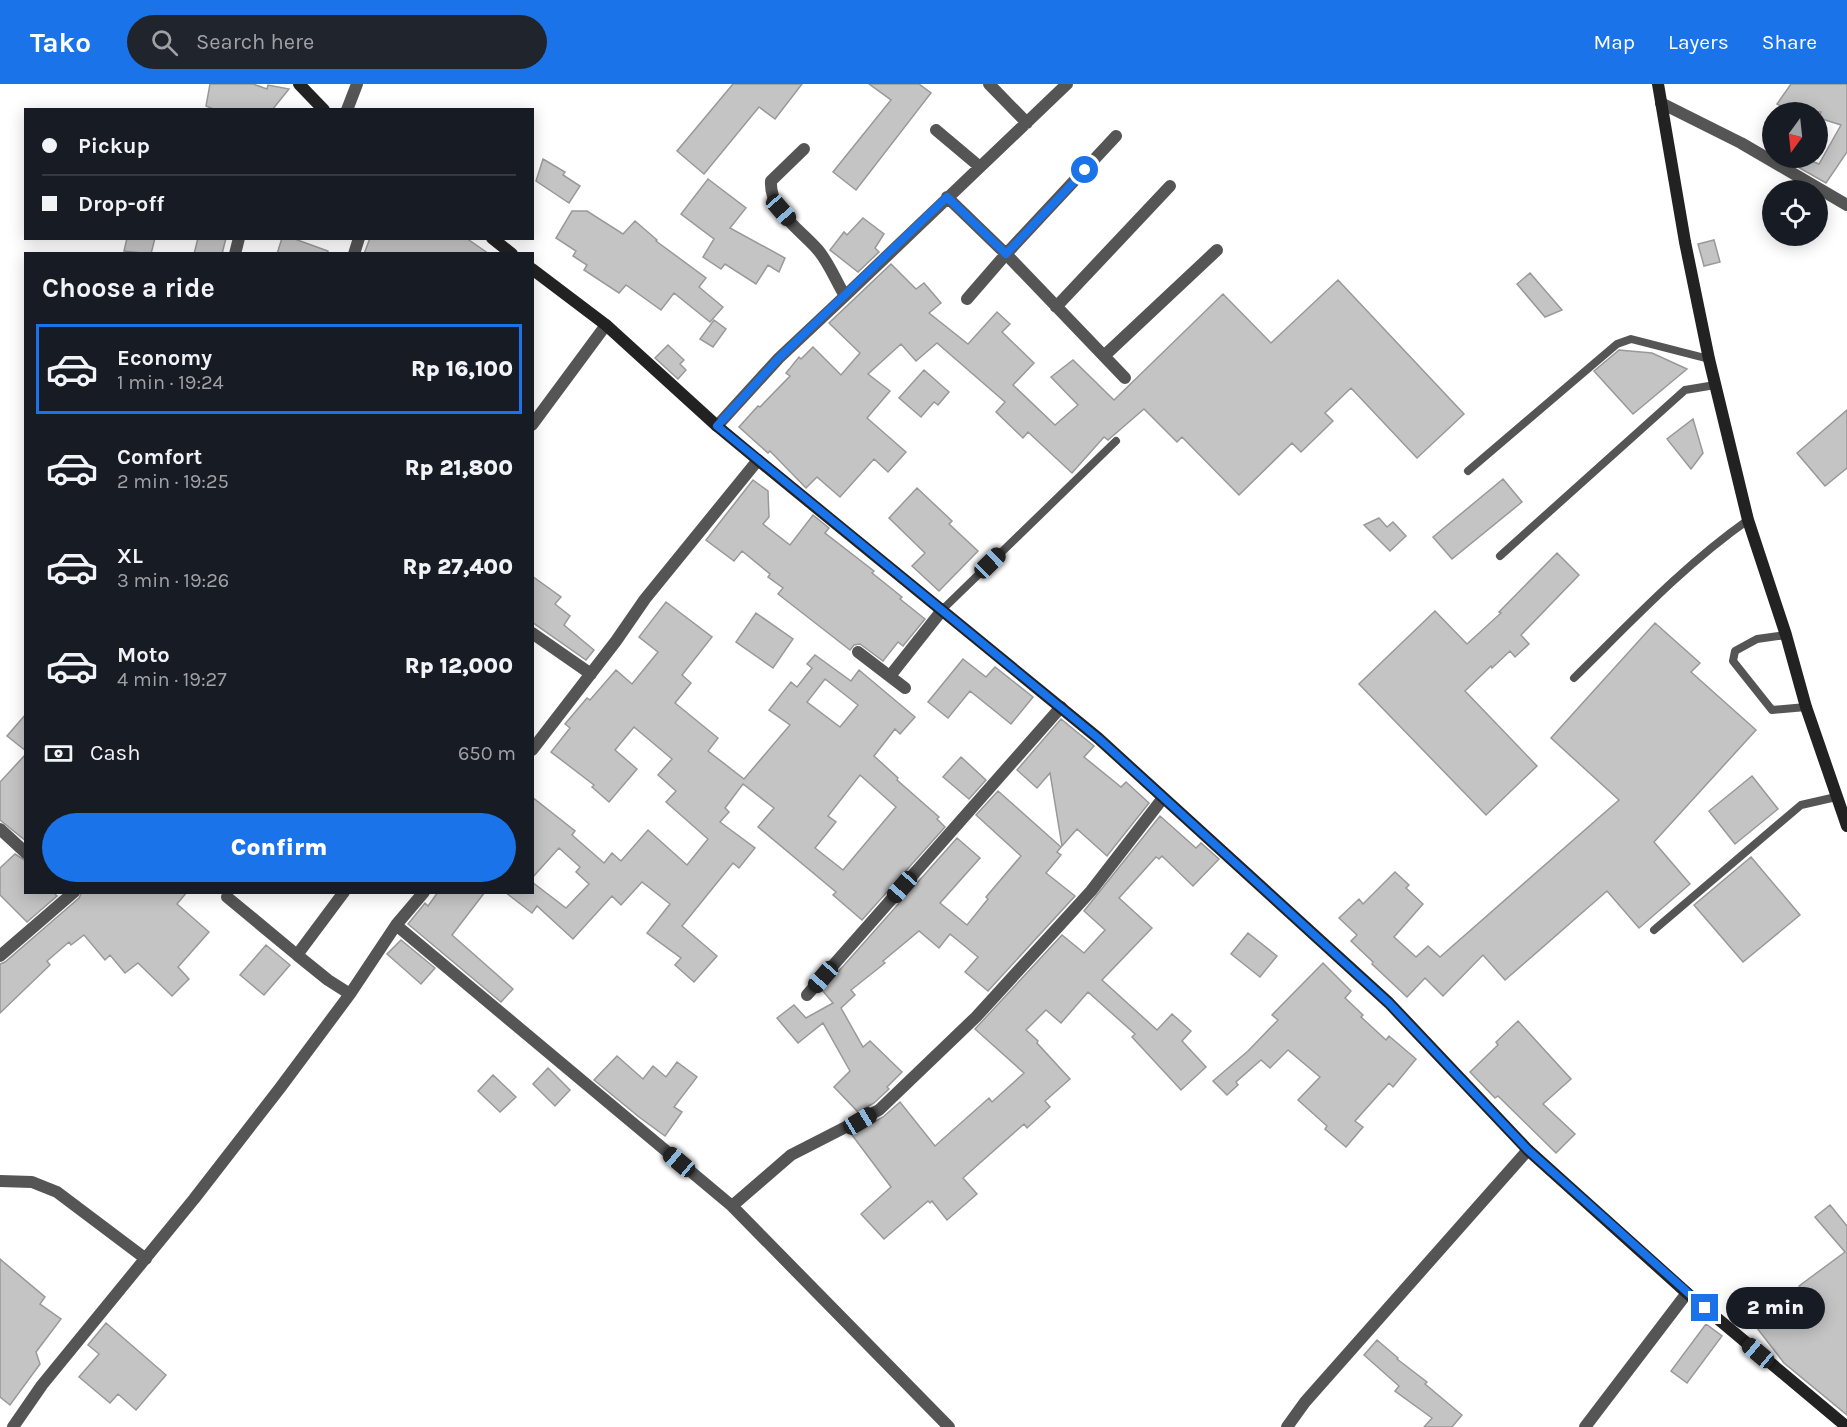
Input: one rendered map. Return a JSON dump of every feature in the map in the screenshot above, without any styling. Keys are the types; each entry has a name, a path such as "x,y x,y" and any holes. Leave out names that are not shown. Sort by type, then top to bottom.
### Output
{"street":[{"path":"299,84 322,108"},
{"path":"348,108 357,84"},
{"path":"989,84 1028,123"},
{"path":"717,426 779,358 1028,123 1066,84"},
{"path":"1658,84 1685,242 1709,360 1748,520 1786,635 1806,707 1847,826"},
{"path":"1661,103 1741,143 1847,205"},
{"path":"936,130 980,167"},
{"path":"967,299 1116,136"},
{"path":"804,149 771,182 772,194 781,210 819,251 844,296"},
{"path":"1056,307 1170,186"},
{"path":"947,197 1006,254 1125,378"},
{"path":"494,240 510,252"},
{"path":"1104,356 1217,250"},
{"path":"534,271 606,325 717,426 1098,738 1389,1003 1528,1150 1687,1293 1847,1427"},
{"path":"534,422 606,325"},
{"path":"534,747 616,641 645,599 758,460"},
{"path":"890,676 943,609"},
{"path":"534,638 591,674"},
{"path":"858,652 905,688"},
{"path":"807,995 1061,707"},
{"path":"732,1206 790,1155 860,1121 887,1103 976,1017 1076,908 1163,798"},
{"path":"0,829 24,851"},
{"path":"0,956 70,894"},
{"path":"297,955 343,894"},
{"path":"13,1427 42,1385 146,1259 280,1088 350,994 396,925 422,894"},
{"path":"227,897 328,980 350,994"},
{"path":"396,925 732,1206 950,1427"},
{"path":"1287,1427 1305,1402 1528,1150"},
{"path":"0,1180 32,1182 57,1192 146,1259"},
{"path":"1585,1427 1687,1293"}],"lane":[{"path":"1468,471 1624,340 1631,339 1709,360"},
{"path":"1500,556 1685,390 1715,385"},
{"path":"943,609 1116,441"},
{"path":"1574,678 1681,572 1748,520"},
{"path":"1786,635 1757,639 1735,651 1733,661 1772,710 1806,707"},
{"path":"1654,930 1802,805 1836,797"}],"building":[{"path":"210,84 253,84 267,89 268,85 289,89 274,108 211,108 206,106"},
{"path":"733,84 802,84 775,119 759,107 704,174 677,151"},
{"path":"869,84 919,84 931,93 856,190 833,172 891,100"},
{"path":"1791,84 1847,84 1847,152 1828,180 1821,180 1800,168 1828,168 1828,148 1841,125 1828,121 1828,102 1778,102"},
{"path":"543,159 565,172 563,175 580,186 569,203 536,181"},
{"path":"708,179 746,208 730,228 785,258 779,272 768,265 756,284 725,264 721,269 703,257 714,239 681,214"},
{"path":"572,211 587,211 623,234 635,221 656,241 706,278 699,287 723,307 710,322 674,293 661,310 626,285 619,293 584,270 587,265 573,256 576,251 556,238"},
{"path":"863,218 884,234 875,248 879,252 858,272 830,250 844,232 847,235"},
{"path":"127,240 154,240 152,252 124,251"},
{"path":"198,240 226,240 222,252 194,252"},
{"path":"281,240 298,240 328,251 328,252 278,252"},
{"path":"369,240 469,240 486,252 365,252"},
{"path":"1714,240 1720,262 1704,266 1698,244"},
{"path":"891,264 916,289 924,283 941,303 929,313 968,344 997,312 1010,324 1002,332 1034,363 1013,385 1055,425 1078,405 1051,377 1073,360 1114,400 1223,294 1271,343 1338,280 1464,414 1417,458 1351,388 1325,413 1333,421 1301,452 1292,443 1239,495 1182,437 1177,442 1144,409 1108,440 1104,437 1072,473 1028,432 1023,438 996,412 1005,402 937,343 916,361 901,344 868,374 890,391 867,418 906,452 888,472 874,459 840,497 817,477 806,488 770,451 768,453 739,427 790,376 786,373 799,357 801,359 813,347 841,375 860,353 829,323"},
{"path":"1530,273 1562,310 1545,317 1517,284"},
{"path":"714,320 726,329 713,347 700,339"},
{"path":"668,345 684,360 680,364 686,370 678,379 655,358"},
{"path":"1619,350 1652,353 1687,369 1633,414 1594,371"},
{"path":"924,370 949,392 938,405 934,402 921,417 899,398"},
{"path":"1847,410 1847,468 1825,486 1797,453"},
{"path":"1693,419 1703,453 1691,469 1667,439"},
{"path":"1503,479 1522,502 1452,559 1433,537"},
{"path":"753,480 768,491 769,517 763,524 790,545 813,515 829,528 825,533 874,571 872,573 925,619 903,646 898,642 883,661 860,644 854,645 850,650 778,594 783,588 768,577 770,574 742,551 734,561 706,540"},
{"path":"917,488 952,521 949,524 978,551 939,591 912,566 925,553 889,518"},
{"path":"1379,518 1387,527 1393,522 1406,536 1390,551 1364,525"},
{"path":"1557,553 1579,575 1521,635 1529,644 1515,657 1510,651 1465,691 1537,766 1486,815 1359,684 1435,611 1467,644 1501,613 1499,612"},
{"path":"534,577 561,597 555,604 570,616 564,625 594,650 586,660 534,623"},
{"path":"666,602 712,637 682,675 691,683 675,703 718,738 708,751 744,779 790,725 769,710 791,682 797,687 812,668 807,664 815,655 851,681 859,670 915,717 900,734 895,729 874,756 939,817 937,819 945,827 862,920 833,895 836,892 758,827 774,808 743,784 725,808 729,812 720,822 755,848 739,868 733,863 682,926 717,956 694,982 675,965 681,958 647,933 670,904 642,882 621,905 612,896 573,939 537,906 532,913 508,894 534,894 534,884 566,908 589,884 576,872 580,867 559,848 534,876 534,799 575,831 572,835 604,863 612,853 621,861 648,830 687,865 708,839 666,802 676,791 658,775 672,759 634,727 615,750 637,769 609,802 592,787 594,785 551,752 570,728 565,724 587,698 590,700 616,670 632,684 658,652 639,637","holes":["825,679 858,705 840,727 807,702","860,775 896,807 843,870 815,848 836,822 828,816"]},
{"path":"756,613 793,639 773,668 736,642"},
{"path":"1655,623 1700,663 1691,672 1756,730 1654,842 1690,884 1639,928 1607,891 1505,980 1483,955 1443,996 1425,978 1407,997 1351,941 1357,935 1339,918 1359,899 1363,904 1395,872 1409,885 1406,888 1423,904 1394,937 1416,957 1428,946 1440,957 1619,800 1551,738"},
{"path":"963,659 986,677 995,667 1033,697 1011,724 970,691 948,718 928,702"},
{"path":"24,716 24,749 7,736"},
{"path":"1061,719 1094,746 1084,757 1121,787 1126,782 1149,803 1107,856 1077,829 1062,846 1050,773 1037,788 1017,770"},
{"path":"24,756 24,839 0,820 0,782"},
{"path":"961,757 986,780 969,799 943,777"},
{"path":"1752,776 1778,809 1735,844 1709,811"},
{"path":"998,791 1061,847 1057,852 1061,855 1046,873 1075,896 988,991 965,972 978,957 950,934 939,948 919,931 883,961 885,963 851,990 855,995 841,1008 863,1047 870,1041 902,1072 874,1103 858,1112 834,1087 850,1071 823,1023 798,1043 777,1018 794,1005 806,1018 833,1003 822,990 957,838 980,858 940,903 967,925 988,899 986,897 1021,856 976,815"},
{"path":"1160,816 1196,848 1201,843 1219,859 1193,886 1162,856 1159,859 1156,857 1119,898 1152,928 1102,980 1157,1030 1172,1014 1191,1031 1182,1041 1206,1067 1181,1090 1132,1037 1135,1034 1088,992 1061,1023 1046,1010 1026,1030 1070,1079 1045,1101 1050,1107 1027,1128 1024,1124 963,1178 977,1194 947,1220 932,1201 930,1203 928,1201 884,1239 861,1214 891,1187 852,1135 883,1117 900,1102 935,1146 989,1098 992,1102 1024,1073 975,1029 1062,935 1084,953 1105,930 1084,911"},
{"path":"15,854 24,860 24,894 55,894 57,896 27,922 0,895 0,868"},
{"path":"1751,857 1800,915 1743,962 1694,905"},
{"path":"81,894 185,894 177,904 209,932 178,967 189,979 172,996 138,963 125,973 110,955 105,960 84,935 71,945 69,942 47,961 50,965 0,1013 0,964"},
{"path":"437,894 483,894 452,935 513,989 501,1002 408,924 425,903 428,906"},
{"path":"1248,933 1277,956 1260,977 1231,954"},
{"path":"401,940 435,968 421,984 387,954"},
{"path":"266,945 290,965 264,995 240,975"},
{"path":"1323,963 1351,991 1345,998 1363,1015 1361,1017 1386,1040 1389,1036 1416,1059 1393,1087 1389,1083 1355,1121 1363,1127 1346,1147 1325,1129 1327,1126 1298,1100 1320,1077 1288,1050 1270,1068 1261,1060 1236,1082 1238,1085 1227,1095 1213,1081 1248,1051 1278,1020 1272,1015"},
{"path":"1518,1021 1571,1079 1543,1104 1575,1134 1556,1153 1470,1072 1498,1045 1496,1042"},
{"path":"617,1056 643,1079 653,1066 666,1077 677,1062 697,1077 674,1107 682,1112 665,1136 594,1080"},
{"path":"548,1068 570,1090 555,1106 533,1084"},
{"path":"493,1075 516,1097 500,1112 478,1091"},
{"path":"1830,1205 1847,1226 1847,1415 1784,1363 1753,1323 1845,1252 1815,1217"},
{"path":"0,1259 45,1297 40,1304 61,1319 36,1352 40,1364 10,1405 0,1397"},
{"path":"106,1323 166,1375 136,1410 118,1394 110,1403 79,1377 99,1354 88,1345"},
{"path":"1706,1324 1722,1336 1687,1383 1671,1371"},
{"path":"1377,1340 1462,1415 1452,1427 1424,1427 1432,1418 1395,1391 1399,1386 1364,1355"}],"route":[{"path":"1085,170 1006,254 947,197 779,358 717,426 1098,738 1389,1003 1528,1150 1705,1308"}]}
